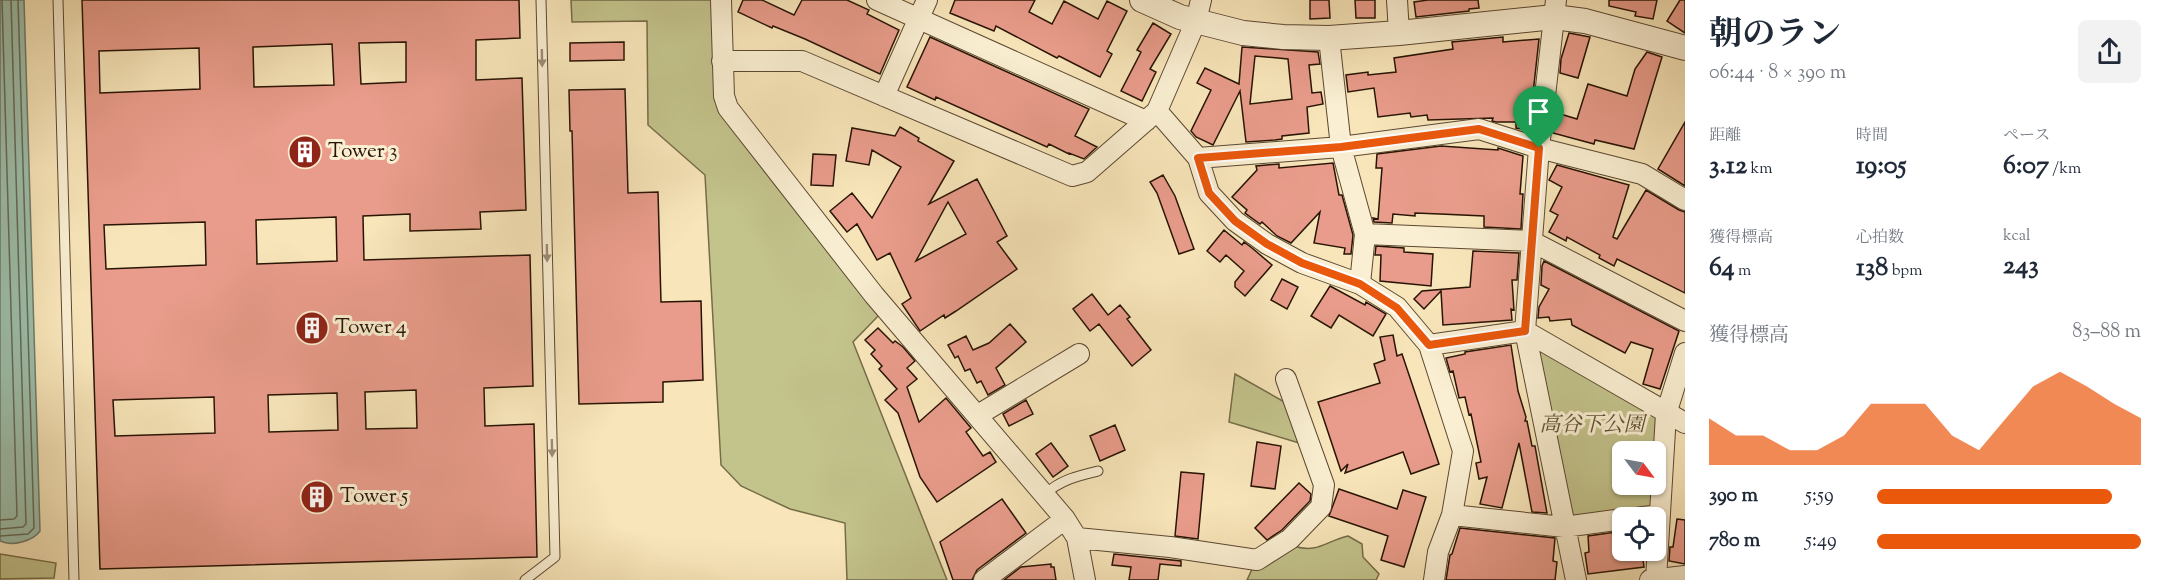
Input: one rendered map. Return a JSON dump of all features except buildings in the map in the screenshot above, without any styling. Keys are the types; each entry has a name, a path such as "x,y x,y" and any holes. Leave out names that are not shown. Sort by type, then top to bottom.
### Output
{"street":[{"path":"721,0 723,96 728,108 874,295 1065,519 1077,538 1085,580"},
{"path":"877,0 1151,116 1198,158 1209,193 1235,221 1267,244 1302,263 1360,284 1397,308 1429,345 1463,452 1452,515 1438,552 1434,580"},
{"path":"884,96 927,0"},
{"path":"1142,0 1180,17 1198,10 1243,33 1283,37 1329,38 1399,33 1555,9 1585,21 1685,48"},
{"path":"1397,0 1399,33"},
{"path":"1555,9 1539,148 1525,331 1576,580"},
{"path":"722,61 802,61 1072,177 1087,172 1151,116 1198,10"},
{"path":"1329,38 1341,147 1365,234 1360,284"},
{"path":"1198,158 1341,147 1479,129 1539,148 1642,174 1685,200"},
{"path":"1365,234 1531,242 1685,321"},
{"path":"1429,345 1525,331 1685,423"},
{"path":"1659,507 1666,414 1685,353"},
{"path":"978,415 1079,354"},
{"path":"1077,538 1170,547 1257,560 1290,539 1321,507 1324,485 1286,379"},
{"path":"1452,515 1564,527 1612,520"},
{"path":"991,577 1065,519"},
{"path":"1656,579 1657,561"},
{"path":"1650,580 1685,576"}],"lane":[{"path":"58,0 74,580"},
{"path":"525,580 555,557 541,0"},
{"path":"1044,495 1055,485 1069,478 1098,471"}],"green space":[{"path":"571,0 714,0 720,111 881,313 853,342 947,580 847,580 845,523 790,509 741,486 721,465 705,175 648,125 647,21 572,22"},
{"name":"高谷下公園","path":"1536,346 1657,418 1656,441 1612,441 1612,495 1654,495 1653,507 1612,507 1612,514 1568,519"},
{"path":"1235,374 1288,404 1306,445 1229,422"},
{"path":"1348,536 1362,544 1363,557 1379,574 1376,580 1247,580 1254,565 1294,546 1315,548"},
{"path":"0,554 56,563 54,578 0,579"}],"water":[{"path":"0,0 24,0 40,531 27,540 16,543 0,541"}],"place":[{"name":"Tower 3","path":"305,152"},
{"name":"Tower 4","path":"312,328"},
{"name":"Tower 5","path":"317,497"}],"route":[{"path":"1479,129 1539,148 1525,331 1429,345 1397,308 1360,284 1302,263 1267,244 1235,221 1209,193 1198,158 1341,147 1479,129"}]}
